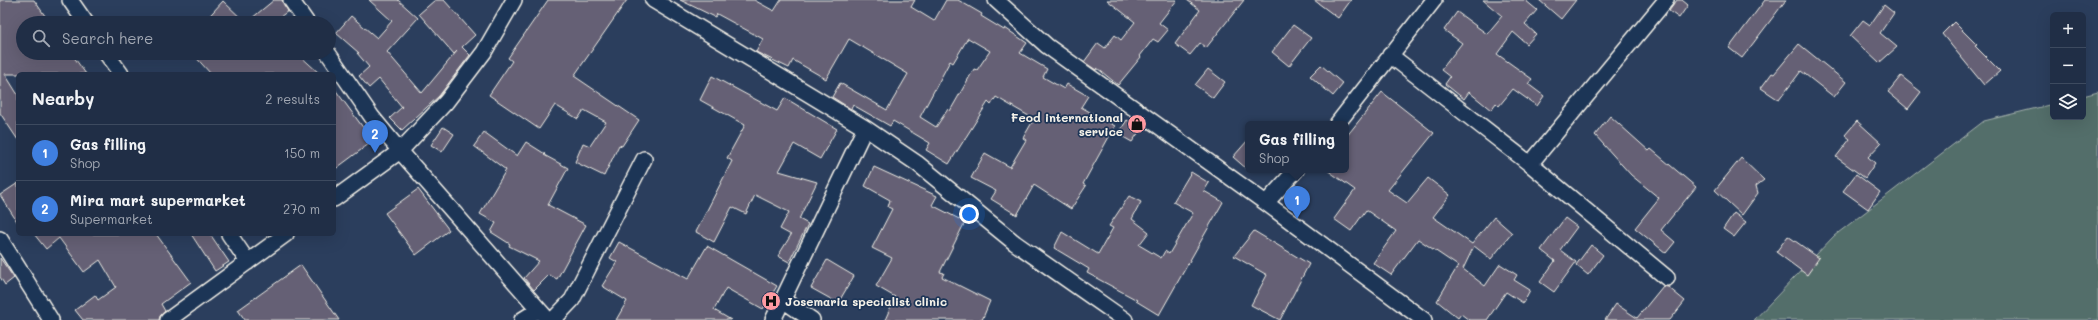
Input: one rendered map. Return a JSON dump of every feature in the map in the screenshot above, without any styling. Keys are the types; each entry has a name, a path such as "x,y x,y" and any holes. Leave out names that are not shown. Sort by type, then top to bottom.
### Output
{"street":[{"path":"70,0 81,16"},
{"path":"291,0 302,16"},
{"path":"336,198 400,150 446,102 488,47 514,0"},
{"path":"653,0 865,128 918,164 1015,243 1125,320"},
{"path":"996,0 1047,46 1266,203 1424,320"},
{"path":"1339,121 1434,0"},
{"path":"1530,164 1666,0"},
{"path":"1390,55 1530,164 1667,278"},
{"path":"111,60 120,72"},
{"path":"333,60 372,117 543,315 522,320"},
{"path":"773,320 865,128"},
{"path":"553,320 572,300 644,159"},
{"path":"1266,203 1293,173"},
{"path":"229,236 248,262"},
{"path":"168,320 283,236"},
{"path":"0,239 51,320"},
{"path":"783,300 812,320"}],"green space":[{"path":"2098,92 2098,320 1754,320 1834,236 1984,121 2050,105 2050,120 2086,120 2086,95"}],"building":[{"path":"0,0 34,0 45,16 16,16 16,60 76,60 85,72 16,72 16,74 5,74 16,92 16,137 0,113"},
{"path":"274,0 282,0 288,11 281,16 255,16"},
{"path":"369,0 398,0 418,18 387,52 422,93 457,51 454,54 419,14 435,0 444,0 475,35 462,47 470,55 439,96 402,130 390,118 402,107 379,79 369,88 359,76 369,67 357,53 359,53 336,33 351,16 377,38 392,21"},
{"path":"548,0 627,0 574,76 639,120 622,146 619,145 604,176 575,162 583,143 590,146 606,122 584,110 578,119 555,105 539,129 489,95 512,61 508,58"},
{"path":"680,0 754,0 774,11 781,0 915,0 911,7 934,21 946,0 958,0 982,14 981,16 1004,30 1005,28 1027,43 1020,53 1047,69 1043,77 1064,89 1067,84 1088,96 1081,107 1115,126 1083,184 1086,186 1071,209 1034,185 1017,215 991,199 996,191 971,178 985,153 1010,167 1026,140 1023,138 1034,119 996,97 991,105 988,102 949,164 926,150 930,143 893,121 890,126 853,105 851,109 832,97 840,83 887,110 908,74 849,39 826,79 793,60 789,68 756,52 763,39 717,14 715,17","holes":["968,38 990,51 977,70 974,69 950,111 948,109 936,127 920,117 950,61 953,63"]},
{"path":"1107,0 1177,0 1159,23 1168,30 1158,42 1153,39 1140,56 1141,57 1118,85 1097,68 1096,70 1084,62 1098,43 1105,48 1115,35 1121,40 1135,22"},
{"path":"1187,0 1244,0 1206,48 1200,43 1190,55 1175,44 1200,10"},
{"path":"1314,0 1351,0 1338,18"},
{"path":"1483,0 1525,0 1537,10 1525,24 1536,34 1527,44 1513,32 1497,54 1532,79 1528,84 1544,96 1537,106 1513,89 1499,106 1496,103 1491,110 1469,92 1464,99 1445,84 1450,77 1441,70 1462,43 1444,30 1457,12 1487,34 1502,16"},
{"path":"1539,0 1576,0 1561,19"},
{"path":"1677,0 1682,0 1688,5 1679,18 1669,11"},
{"path":"1765,0 1786,0 1742,58 1729,48"},
{"path":"223,1 239,16 209,16"},
{"path":"1884,5 1894,13 1880,33 1897,47 1879,63 1850,36 1863,20 1870,25"},
{"path":"1954,22 2000,71 1984,85 1942,34"},
{"path":"1293,25 1311,38 1289,66 1272,52"},
{"path":"1799,44 1846,82 1834,97 1801,71 1779,100 1761,88 1772,73 1774,74"},
{"path":"198,60 305,60 318,72 209,72"},
{"path":"1321,65 1343,84 1333,96 1310,76"},
{"path":"1208,69 1225,82 1213,98 1195,85"},
{"path":"712,76 777,111 785,98 837,129 820,159 794,144 779,171 817,182 799,219 808,224 789,262 778,256 791,235 780,229 789,212 755,195 746,214 732,207 714,242 696,232 732,161 727,158 745,125 700,100"},
{"path":"1901,76 1921,92 1908,109 1888,92"},
{"path":"336,91 373,141 336,169"},
{"path":"1382,92 1434,133 1388,190 1407,203 1428,178 1450,195 1433,217 1472,244 1494,217 1512,233 1491,259 1474,246 1463,269 1485,286 1500,264 1517,275 1514,280 1530,290 1523,303 1506,292 1487,320 1469,320 1461,314 1458,318 1437,301 1458,266 1418,239 1391,275 1373,263 1396,231 1366,210 1351,231 1334,219 1355,190 1331,173 1349,173 1349,133"},
{"path":"1610,116 1649,151 1651,149 1696,187 1661,230 1675,242 1666,253 1635,228 1659,198 1631,175 1595,135"},
{"path":"1127,120 1141,129 1132,142 1118,134"},
{"path":"1857,121 1881,143 1868,157 1875,163 1865,178 1836,157 1850,139 1845,135"},
{"path":"443,127 454,134 442,152 431,145"},
{"path":"484,132 517,156 526,142 545,154 544,155 568,168 548,205 586,225 557,279 549,275 534,290 524,278 539,261 509,246 510,244 491,232 496,223 480,214 506,170 474,146"},
{"path":"1245,143 1245,167 1233,157"},
{"path":"1741,158 1764,180 1756,186 1758,193 1742,215 1715,190"},
{"path":"874,167 937,196 932,205 965,222 940,272 944,273 942,277 990,301 982,320 885,320 895,297 876,286 892,258 872,248 892,209 888,207 890,200 865,186"},
{"path":"1191,172 1209,183 1204,191 1223,202 1159,315 1136,301 1137,300 1087,273 1089,269 1054,248 1062,232 1098,254 1113,228 1109,226 1129,196 1141,202 1132,219 1149,232 1139,245 1161,258 1165,251 1169,254 1193,213 1173,202"},
{"path":"1856,174 1880,192 1868,209 1843,191"},
{"path":"16,184 16,220 0,195"},
{"path":"418,189 449,230 416,255 385,213"},
{"path":"1734,213 1746,222 1734,237 1723,229"},
{"path":"1565,218 1577,227 1560,250 1576,262 1554,292 1540,282 1555,261 1541,250"},
{"path":"1254,231 1309,264 1280,320 1251,305 1267,275 1234,256"},
{"path":"36,236 157,236 191,282 161,304 165,311 160,316 159,320 83,320 75,310 95,295 98,300 116,287 100,260 84,272 59,238 46,249"},
{"path":"192,236 211,236 229,262 215,271"},
{"path":"1788,236 1819,258 1807,275 1776,252"},
{"path":"619,242 688,279 707,246 777,286 763,309 726,288 714,310 731,320 616,320 627,301 602,286 617,262 610,258"},
{"path":"1591,245 1603,255 1588,275 1576,265"},
{"path":"0,258 14,278 5,285 0,277"},
{"path":"827,260 854,276 838,303 811,288"},
{"path":"301,265 339,320 245,320 238,310"},
{"path":"1663,286 1668,287 1685,301 1670,320 1605,320 1616,304 1637,318"}],"place":[{"name":"Feod international service","path":"1137,124"},
{"name":"Mira mart supermarket","path":"375,153"},
{"name":"Gas filling","path":"1297,219"},
{"name":"Josemaria specialist clinic","path":"771,301"}]}
